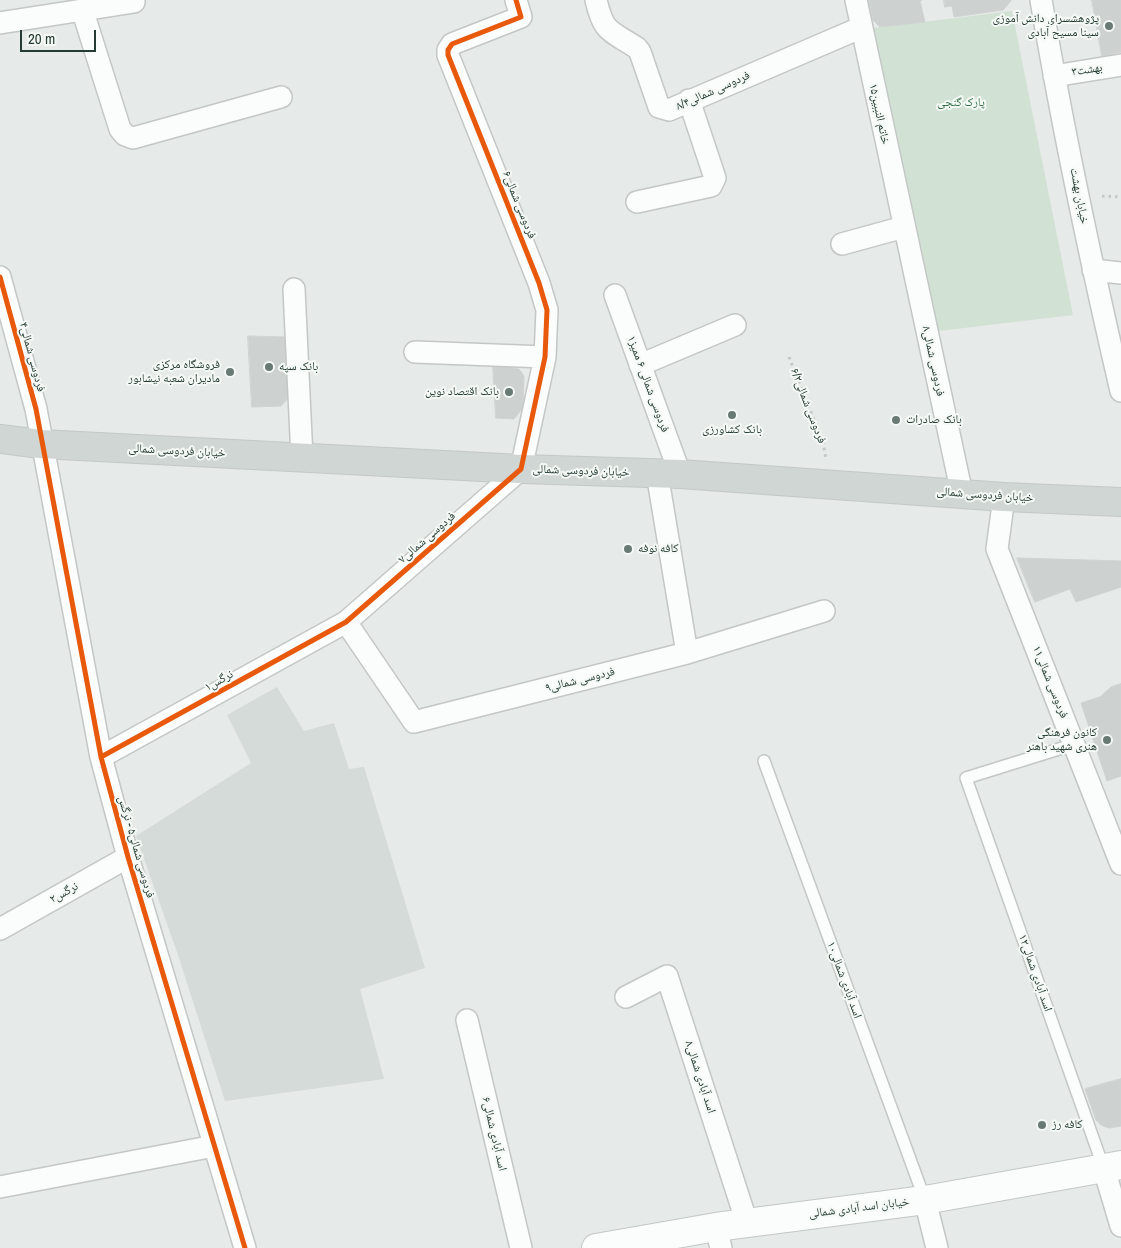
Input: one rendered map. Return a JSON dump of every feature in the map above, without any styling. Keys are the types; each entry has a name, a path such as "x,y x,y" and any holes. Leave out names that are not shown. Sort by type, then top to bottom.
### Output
{"main road":[{"name":"خیابان فردوسی شمالی","path":"0,439 41,444 302,458 521,469 669,473 1004,497 1121,502"},
{"path":"0,458 41,444"},
{"name":"خیابان اسد آبادی شمالی","path":"596,1248 719,1237 747,1223 924,1200 1112,1167"}],"street":[{"name":"فردوسی شمالی۶","path":"516,0 521,17 452,44 448,50 448,55 539,283 547,310 545,357 521,469"},
{"name":"فردوسی شمالی۸/۴","path":"596,0 602,23 606,28 637,48 640,52 659,107 669,110 860,28"},
{"name":"خاتم النببین۱۵","path":"856,0 860,28 904,227"},
{"name":"خیابان بهشت","path":"1041,0 1054,76 1093,270 1121,391"},
{"path":"0,23 83,12 134,2"},
{"path":"83,12 120,129 125,135 133,138 281,96"},
{"name":"بهشت۳","path":"1054,76 1121,65"},
{"path":"637,202 711,186 713,183 715,178 689,100"},
{"path":"842,244 904,227"},
{"name":"فردوسی شمالی۸","path":"904,227 962,494"},
{"path":"1093,270 1121,273"},
{"name":"فردوسی شمالی۴","path":"0,277 36,409 41,444"},
{"path":"294,289 302,458"},
{"name":"فردوسی شمالی ۶ ممیز۱","path":"615,295 640,365 669,473"},
{"path":"640,365 735,325"},
{"path":"415,352 545,357"},
{"name":"فردوسی شمالی۵ - نرگس","path":"41,444 101,757 128,857 245,1248"},
{"name":"فردوسی شمالی۷","path":"346,622 521,469"},
{"path":"669,473 687,653 824,611"},
{"name":"فردوسی شمالی۱۱","path":"1004,497 997,549 1121,864"},
{"name":"نرگس۱","path":"101,757 346,622"},
{"name":"فردوسی شمالی۹","path":"346,622 414,722 687,653"},
{"name":"نرگس۲","path":"0,929 128,857"},
{"name":"اسد آبادی شمالی۸","path":"626,997 668,976 747,1223"},
{"name":"اسد آبادی شمالی۶","path":"467,1020 521,1248"},
{"path":"0,1187 214,1146"},
{"path":"1112,1167 1121,1226"},
{"path":"924,1200 938,1248"}],"lane":[{"name":"اسد آبادی شمالی۱۲","path":"1075,744 966,778 1112,1167"},
{"name":"اسد آبادی شمالی۱۰","path":"764,761 924,1200"}],"shaded area":[{"path":"277,687 304,731 334,723 349,769 364,767 425,968 360,989 384,1079 225,1101 178,955 136,836 251,763 227,715"}],"green space":[{"name":"پارک گنجی","path":"1012,11 1073,315 939,331 874,28"}],"building":[{"path":"869,0 922,0 920,1 925,22 880,27 873,20"},
{"path":"944,0 1011,1 1003,10 954,17 952,6 945,7"},
{"name":"پژوهشسرای دانش آموزی سینا مسیح آبادی","path":"1092,0 1121,0 1121,52 1102,56"},
{"name":"بانک سپه","path":"248,336 287,337 290,396 281,406 252,407"},
{"name":"بانک اقتصاد نوین","path":"493,365 519,369 524,376 523,408 514,419 496,418"},
{"path":"1017,558 1121,561 1121,587 1076,602 1070,589 1035,602"},
{"name":"کانون فرهنگی هنری شهید باهنر","path":"1121,684 1121,776 1107,781 1081,703 1100,697 1111,687"},
{"path":"1121,1079 1121,1126 1109,1128 1101,1125 1096,1120 1085,1089"}],"cycle path":[{"path":"101,757 346,622 521,469 545,357 547,310 539,283 448,55 448,50 452,44 521,17 516,0"},
{"path":"0,277 36,409 101,757 128,857 245,1248"}],"place":[{"name":"پژوهشسرای دانش آموزی سینا مسیح آبادی","path":"1109,26"},
{"name":"بانک سپه","path":"269,367"},
{"name":"فروشگاه مرکزی مادیران شعبه نیشابور","path":"230,372"},
{"name":"بانک اقتصاد نوین","path":"509,392"},
{"name":"بانک کشاورزی","path":"732,415"},
{"name":"بانک صادرات","path":"896,420"},
{"name":"کافه نوفه","path":"628,549"},
{"name":"کانون فرهنگی هنری شهید باهنر","path":"1107,740"},
{"name":"کافه رز","path":"1042,1125"}]}
